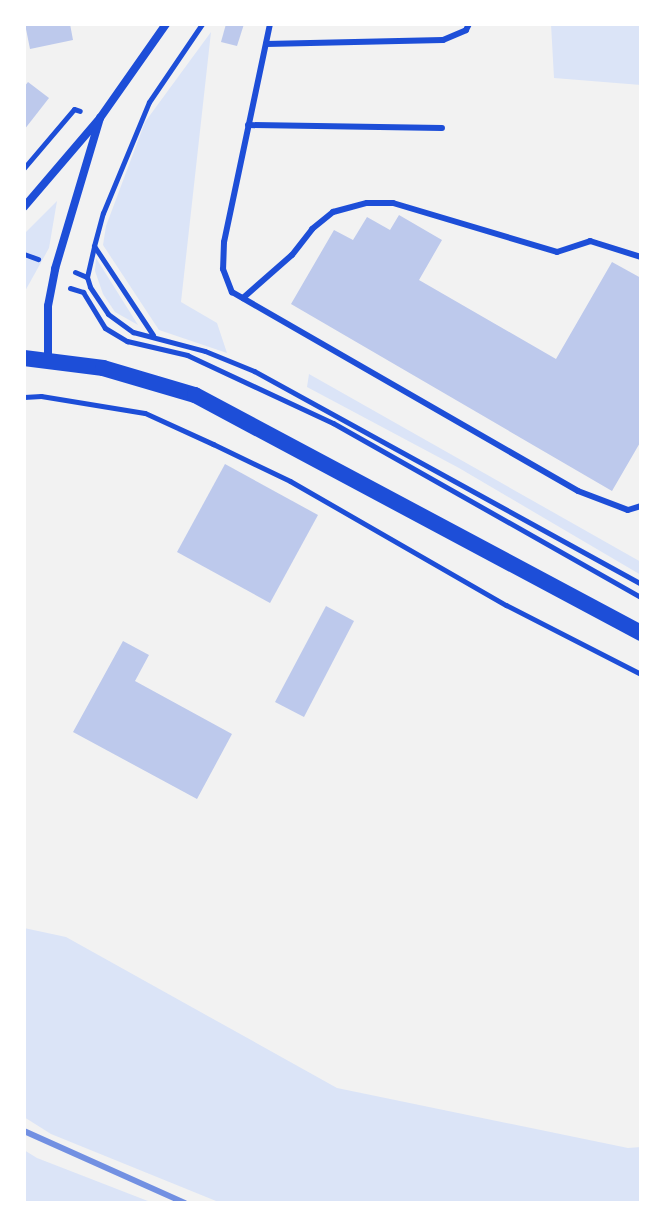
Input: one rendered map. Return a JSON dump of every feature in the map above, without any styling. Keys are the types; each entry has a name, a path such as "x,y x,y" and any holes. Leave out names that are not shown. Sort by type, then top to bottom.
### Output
{"main road":[{"path":"24,358 103,368 195,395 641,633"}],"street":[{"path":"24,207 100,118 166,24"},
{"path":"48,359 48,306 55,269 100,118"}],"lane":[{"path":"270,24 224,242 223,269 232,292 578,491 628,510 641,506"},
{"path":"266,44 443,40 466,30 469,24"},
{"path":"248,125 442,128"},
{"path":"243,298 292,255 312,229 333,212 367,203 393,203 557,252 590,241 641,257"}],"path":[{"path":"202,24 149,102 103,213 87,277 108,314 133,332 205,351 254,371 641,584"},
{"path":"94,246 153,336"},
{"path":"71,270 87,277"},
{"path":"71,288 83,292 105,328 127,341 187,355 321,418 641,597"},
{"path":"24,397 41,396 145,413 290,481 506,605 641,674"}],"shaded area":[{"path":"551,24 641,24 641,85 554,78"},
{"path":"211,32 181,302 217,323 227,353 159,330 103,245 106,226 145,122"},
{"path":"57,201 49,248 24,293 24,234"},
{"path":"96,258 138,325 115,312 103,294 95,271"},
{"path":"309,374 641,562 641,575 459,468 307,387"},
{"path":"24,928 66,937 337,1088 628,1148 641,1147 641,1203 221,1203 51,1134 24,1117"},
{"path":"24,1150 37,1158 153,1203 24,1203"}],"building":[{"path":"25,24 70,24 73,40 30,49"},
{"path":"226,24 244,24 237,46 221,42"},
{"path":"28,82 49,98 24,130 24,87"},
{"path":"399,215 442,240 419,280 556,359 612,262 641,278 641,441 612,491 291,304 334,230 353,240 367,217 390,230"},
{"path":"225,464 318,515 270,603 177,552"},
{"path":"326,606 354,621 304,717 275,702"},
{"path":"123,641 149,655 135,681 232,734 197,799 73,732"}],"railway":[{"path":"24,1131 185,1203"}]}
